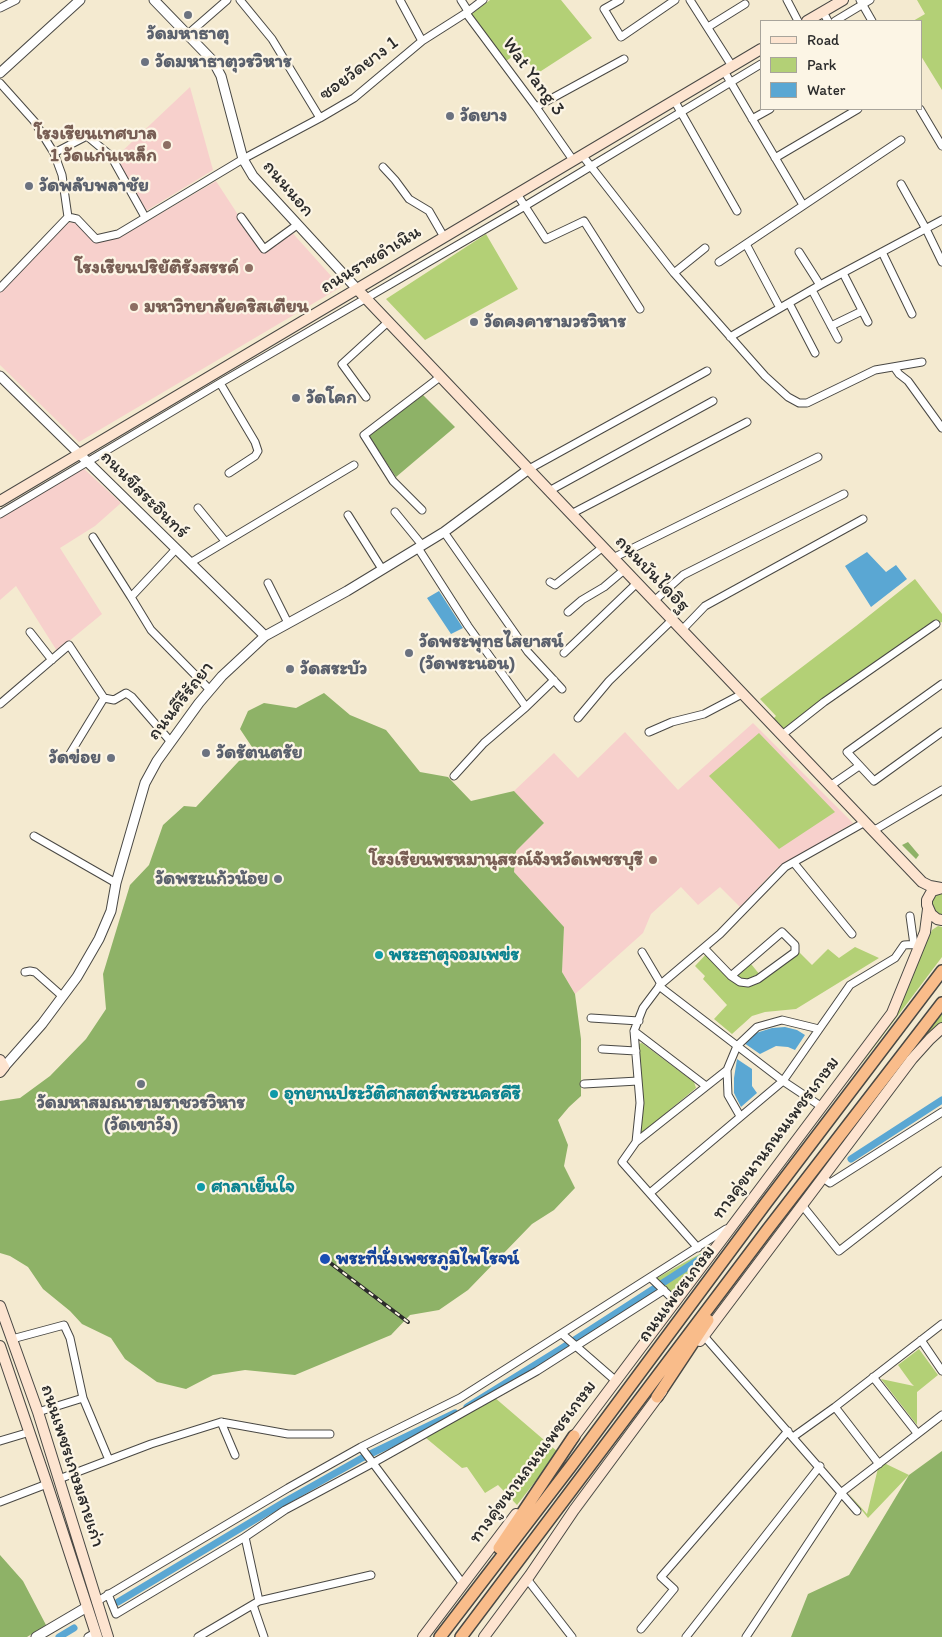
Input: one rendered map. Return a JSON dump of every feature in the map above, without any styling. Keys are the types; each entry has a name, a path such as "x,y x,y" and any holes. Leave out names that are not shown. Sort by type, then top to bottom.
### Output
{"highway":[{"name":"ถนนเพชรเกษม","path":"440,1637 942,972"},
{"name":"ถนนเพชรเกษม","path":"461,1637 768,1229 942,1003"},
{"path":"657,1397 768,1229"},
{"path":"440,1637 574,1436"}],"main road":[{"path":"812,20 826,17 843,0"},
{"name":"ถนนราชดำเนิน","path":"0,502 31,483 83,457 445,236 760,50"},
{"name":"ถนนบันไดอิฐ","path":"357,289 922,882 926,890 927,905"},
{"name":"ถนนบันไดอิฐ","path":"922,882 941,888"},
{"path":"941,888 932,892 927,905 933,917 942,920"},
{"name":"ทางคู่ขนานถนนเพชรเกษม","path":"423,1637 892,1013 917,944 925,932 927,905"},
{"path":"476,1637 574,1510 912,1059 942,1028"},
{"name":"ถนนเพชรเกษมสายเก่า","path":"0,1306 38,1412 108,1637"},
{"name":"ถนนเพชรเกษมสายเก่า","path":"0,1346 92,1622 93,1636"},
{"path":"484,1637 527,1579 574,1510"}],"street":[{"path":"0,8 16,0"},
{"path":"0,73 80,0"},
{"name":"ถนนนอก","path":"154,0 213,61 221,76 243,159 253,176 357,289"},
{"path":"187,35 227,0"},
{"path":"240,0 272,39 320,118"},
{"path":"400,0 422,41"},
{"name":"Wat Yang 3","path":"461,0 467,12 536,107 578,158 591,167 674,273 730,337 765,376 788,397 799,403 807,403 875,370 894,367"},
{"name":"ซอยวัดยาง 1","path":"68,217 77,219 96,239 118,234 243,159 354,98 422,41 483,0"},
{"path":"620,0 604,9 621,37 675,0"},
{"path":"690,0 708,27 728,68 730,82 803,205"},
{"path":"787,0 797,20"},
{"path":"836,20 862,2 870,0"},
{"path":"862,2 871,20"},
{"path":"708,27 745,4"},
{"path":"536,107 624,58"},
{"path":"0,514 36,493 83,457 220,383 453,248 760,65"},
{"path":"0,83 34,121 54,153 62,175 68,217 0,288"},
{"path":"674,100 737,211"},
{"path":"752,119 768,110"},
{"path":"775,158 856,110"},
{"path":"921,110 942,146"},
{"path":"54,153 87,136 110,156 145,217"},
{"path":"719,262 901,140"},
{"path":"383,167 409,199 429,211 453,248"},
{"path":"901,184 942,262"},
{"path":"517,194 546,239 584,221 640,309"},
{"path":"241,217 264,249 297,224"},
{"path":"730,337 820,285 942,220"},
{"path":"746,244 780,308"},
{"path":"674,273 705,248"},
{"path":"799,252 820,285"},
{"path":"882,252 912,314"},
{"path":"843,273 868,322"},
{"path":"812,290 838,339"},
{"path":"789,303 815,353"},
{"path":"831,326 862,311"},
{"path":"366,397 342,364 388,322"},
{"path":"922,362 894,367 908,381 942,428"},
{"path":"529,469 707,372"},
{"name":"ถนนขีสระอินทร์","path":"0,376 265,636"},
{"path":"422,510 393,481 364,435 440,377"},
{"path":"220,383 255,442 258,451 255,456 229,473"},
{"path":"549,491 713,401"},
{"path":"571,514 747,422"},
{"path":"613,558 818,457"},
{"path":"190,563 354,465"},
{"name":"ถนนคีรีรัถยา","path":"1,1066 42,1024 77,977 99,939 111,911 116,883 145,783 157,761 222,676 265,636 340,595 444,532 529,469"},
{"path":"31,483 36,493"},
{"path":"654,601 683,575 844,494"},
{"path":"198,508 225,542"},
{"path":"395,512 420,546 468,626 526,707"},
{"path":"348,515 382,569"},
{"path":"682,630 705,606 862,519"},
{"path":"444,532 528,652 562,689"},
{"path":"93,537 151,630 210,690"},
{"path":"550,582 555,585 603,547"},
{"path":"131,597 176,549"},
{"path":"568,612 582,600 604,587 624,570"},
{"path":"268,583 288,623"},
{"path":"564,653 638,583"},
{"path":"578,718 609,681 672,620"},
{"path":"782,735 824,702 936,624"},
{"path":"30,632 52,660"},
{"path":"0,704 69,645 104,698 114,700 126,693 132,697 171,742"},
{"path":"454,776 484,743 554,680"},
{"path":"942,684 846,752 874,781 942,732"},
{"path":"649,732 672,722 704,714 742,694"},
{"path":"68,757 104,698"},
{"path":"830,786 859,766"},
{"path":"872,830 942,790"},
{"path":"636,1142 640,1102 634,1032 643,1008 660,985 720,934 780,872 865,822"},
{"path":"34,836 116,883"},
{"path":"794,863 852,934"},
{"path":"650,1193 782,1081 850,985 895,958 904,945 917,944 910,916"},
{"path":"704,948 731,976 740,982 748,983 758,979 795,952 795,945 785,934 782,932 778,933 731,976"},
{"path":"642,952 660,985 782,1081 822,1107"},
{"path":"25,972 30,970 36,972 62,996"},
{"path":"591,1018 638,1021"},
{"path":"740,1116 728,1095 727,1070 737,1046 757,1027 782,1020 819,1029"},
{"path":"634,1032 706,1086"},
{"path":"602,1049 636,1051"},
{"path":"698,1248 622,1162 636,1142 727,1070"},
{"path":"584,1084 638,1081"},
{"path":"823,1178 830,1183 939,1114 942,1123"},
{"path":"802,1205 839,1251 942,1171"},
{"path":"96,1602 288,1488 460,1398 652,1279 732,1226"},
{"path":"652,1279 676,1302"},
{"path":"108,1594 116,1614 245,1537 285,1510 537,1371 663,1289"},
{"path":"641,1629 674,1589 662,1578 791,1434 836,1407 942,1324"},
{"path":"12,1339 64,1325 70,1338 83,1398 109,1460"},
{"path":"562,1334 616,1381"},
{"path":"704,1336 820,1466 857,1511"},
{"path":"921,1340 942,1371"},
{"path":"873,1377 917,1433"},
{"path":"38,1412 83,1398"},
{"path":"836,1407 879,1464"},
{"path":"746,1637 842,1492 942,1415"},
{"path":"220,1422 235,1455"},
{"path":"59,1479 151,1444 220,1422 288,1434 330,1434"},
{"path":"0,1441 30,1432"},
{"path":"362,1449 463,1584"},
{"path":"686,1637 820,1466"},
{"path":"0,1502 47,1484"},
{"path":"245,1537 256,1603 264,1637"},
{"path":"198,1637 213,1633 256,1603 371,1575"},
{"path":"527,1579 572,1637"},
{"path":"36,1637 87,1607"}],"shaded area":[{"name":"โรงเรียนเทศบาล 1 วัดแก่นเหล็ก","path":"190,87 213,170 146,211 116,157"},
{"path":"216,181 261,250 289,229 341,287 79,442 0,365 0,290 67,223 75,222 95,242 119,238"},
{"path":"83,468 121,503 95,526 60,548 102,614 57,651 16,586 0,600 0,518"},
{"name":"โรงเรียนพรหมานุสรณ์จังหวัดเพชรบุรี","path":"753,723 853,823 777,868 740,907 720,887 698,905 681,887 651,914 643,933 575,994 562,972 564,927 514,872 516,851 544,823 514,791 554,753 578,778 625,732 678,790"}],"green space":[{"path":"490,0 561,0 592,38 538,73 519,52 506,61 470,15"},
{"path":"917,0 942,0 942,90 922,58 922,20 915,20 925,14"},
{"path":"486,234 518,289 425,340 386,299"},
{"path":"423,395 455,427 396,477 369,436"},
{"path":"915,579 942,614 942,622 939,623 936,620 784,732 773,719 776,716 760,699"},
{"path":"324,693 350,715 386,730 420,772 448,777 471,801 514,791 544,823 516,851 514,872 564,927 562,972 575,994 581,1039 581,1096 558,1120 568,1145 564,1166 575,1188 554,1210 532,1224 468,1290 439,1310 410,1315 391,1335 295,1375 245,1370 213,1375 186,1389 157,1382 125,1359 111,1338 82,1324 70,1311 43,1289 28,1267 10,1256 0,1253 0,1101 20,1098 50,1076 86,1039 106,1009 103,974 130,885 149,865 163,825 184,806 196,807 252,747 240,729 248,711 264,703 296,708"},
{"path":"759,733 835,812 779,849 709,776"},
{"path":"908,842 919,855 916,859 902,845"},
{"path":"942,893 942,916 932,909 932,902 935,896"},
{"path":"938,926 942,927 942,957 860,1066 891,1020 932,930"},
{"path":"855,947 879,958 796,1009 765,1012 752,1016 732,1034 714,1019 727,1005 703,979 705,976 695,966 711,949 732,973 747,959 760,975 795,948 812,965 828,949 839,958"},
{"path":"942,1009 942,1023 903,1066"},
{"path":"642,1043 694,1082 696,1088 643,1132 640,1132 638,1044"},
{"path":"705,1251 673,1297 655,1279"},
{"path":"919,1349 938,1375 917,1392 917,1425 881,1379 914,1386 898,1365"},
{"path":"494,1397 558,1452 517,1505 498,1485 485,1493 467,1467 462,1468 426,1438"},
{"path":"942,1451 942,1637 791,1637 808,1594 849,1575 909,1475"},
{"path":"884,1463 909,1475 868,1518 848,1493 867,1514 879,1464"},
{"path":"0,1555 23,1581 46,1625 27,1637 0,1637"}],"water":[{"path":"867,552 886,572 896,565 907,579 871,607 845,566"},
{"path":"439,591 463,628 451,634 427,598"},
{"path":"785,1027 797,1030 805,1035 795,1050 776,1046 760,1054 744,1043 756,1033 772,1028"},
{"path":"737,1059 752,1069 752,1086 757,1093 741,1107 734,1093"}],"waterway":[{"path":"851,1159 942,1100"},
{"path":"467,1407 706,1255"},
{"path":"118,1602 286,1501 362,1458 455,1413"},
{"path":"59,1637 74,1628"}],"railway":[{"path":"325,1259 408,1322"}],"place":[{"name":"วัดมหาธาตุ","path":"188,15"},
{"name":"วัดมหาธาตุวรวิหาร","path":"145,62"},
{"name":"วัดยาง","path":"450,116"},
{"name":"โรงเรียนเทศบาล 1 วัดแก่นเหล็ก","path":"167,145"},
{"name":"วัดพลับพลาชัย","path":"29,186"},
{"name":"โรงเรียนปริยัติรังสรรค์","path":"249,268"},
{"name":"มหาวิทยาลัยคริสเตียน","path":"134,307"},
{"name":"วัดคงคารามวรวิหาร","path":"474,322"},
{"name":"วัดโคก","path":"296,398"},
{"name":"วัดพระพุทธไสยาสน์ (วัดพระนอน)","path":"409,653"},
{"name":"วัดสระบัว","path":"290,669"},
{"name":"วัดรัตนตรัย","path":"206,753"},
{"name":"วัดข่อย","path":"111,758"},
{"name":"โรงเรียนพรหมานุสรณ์จังหวัดเพชรบุรี","path":"653,860"},
{"name":"วัดพระแก้วน้อย","path":"278,879"},
{"name":"พระธาตุจอมเพข่ร","path":"379,955"},
{"name":"วัดมหาสมณารามราชวรวิหาร (วัดเขาวัง)","path":"141,1084"},
{"name":"อุทยานประวัติศาสตร์พระนครคีรี","path":"274,1094"},
{"name":"ศาลาเย็นใจ","path":"201,1187"},
{"name":"พระที่นั่งเพชรภูมิไพโรจน์","path":"325,1259"}]}
